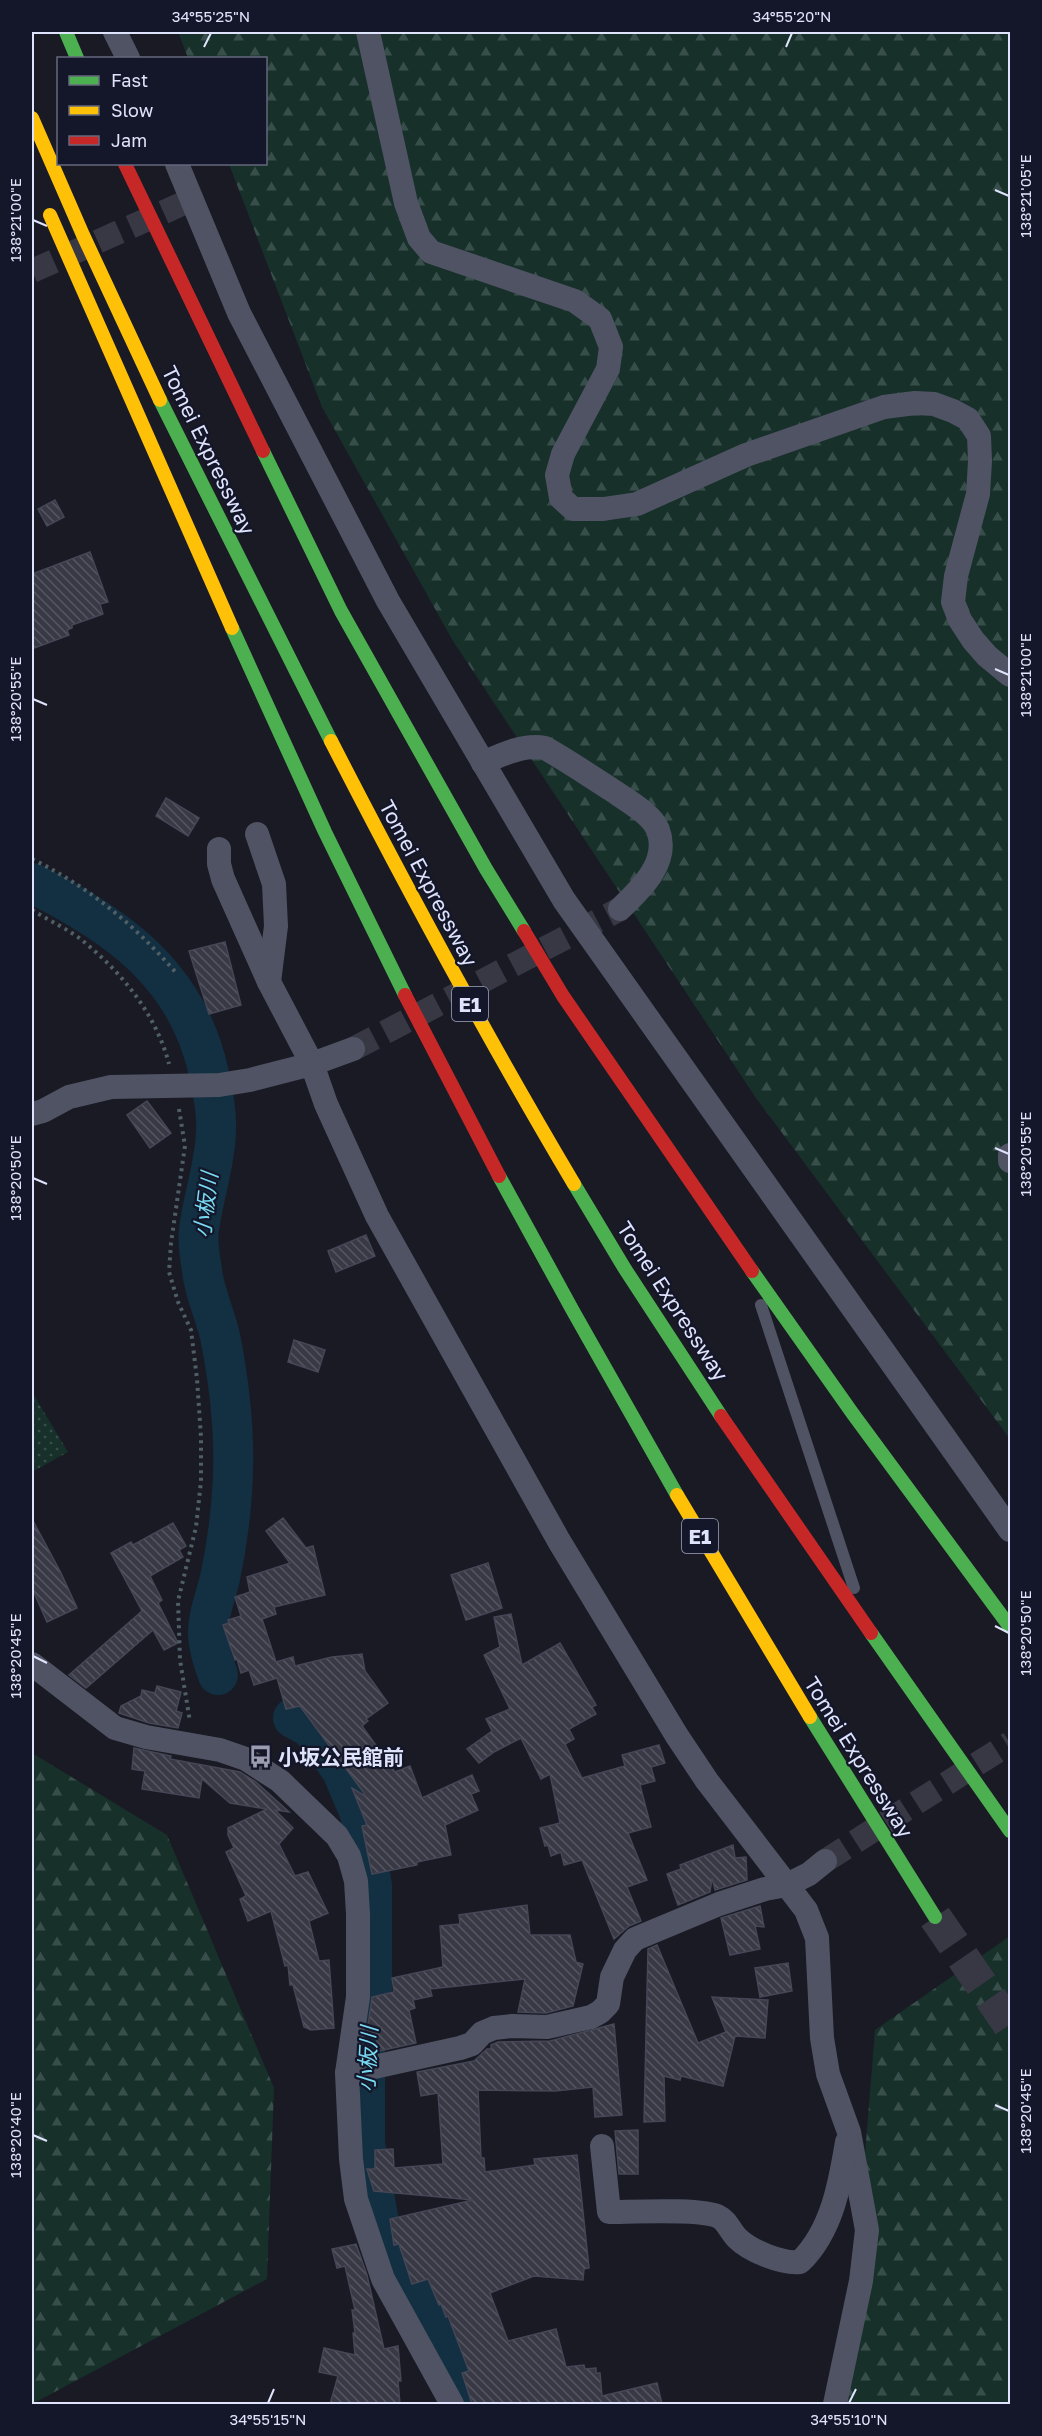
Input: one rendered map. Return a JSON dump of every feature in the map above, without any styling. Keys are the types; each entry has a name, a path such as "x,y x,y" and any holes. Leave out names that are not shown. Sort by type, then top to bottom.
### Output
{"highway":[{"path":"66,32 77,57"},
{"name":"Tomei Expressway","path":"32,118 156,391 264,610 418,911 518,1090 625,1269 757,1470 1011,1831"},
{"path":"125,165 198,321 341,611 468,838 563,996 860,1424 1011,1628"},
{"name":"Tomei Expressway","path":"44,199 313,808 375,937 477,1136 596,1356 666,1478 825,1745 935,1917"}],"street":[{"path":"115,32 128,57"},
{"path":"368,32 406,203 419,238 431,252 575,301 600,320 611,347 608,369 563,454 557,475 561,498 573,509 603,509 637,504 746,455 884,407 915,403 934,404 953,411 968,419 979,436 980,461 978,494 956,576 953,602 960,620 973,640 987,656 1011,675"},
{"path":"177,165 239,313 388,601 564,900 1011,1530"},
{"path":"483,763 502,754 536,746 545,748 640,809 658,828 661,851 653,871 620,909"},
{"path":"258,834 274,884 276,926 269,982"},
{"path":"219,849 219,864 223,879 269,982 312,1064 326,1104 377,1216 559,1541 676,1736 707,1781 806,1910 818,1938 822,2038 828,2073 849,2132 867,2230 861,2281 835,2404"},
{"path":"32,1114 69,1097 111,1087 219,1085 268,1076 354,1049"},
{"path":"1011,1155 1011,1161"},
{"path":"32,1664 115,1728 146,1737 199,1745 246,1759 280,1781 337,1836 349,1856 356,1881 358,1997 346,2073 356,2199 383,2279 452,2404"},
{"path":"346,2073 460,2048 472,2044 482,2033 494,2028 547,2027 591,2017 608,2004 612,1977 625,1950 635,1939 720,1904 765,1889 787,1885 809,1874 825,1861"},
{"path":"602,2146 609,2212 698,2213 720,2217 739,2240 771,2257 789,2263 800,2262 809,2253 829,2218 849,2132"}],"lane":[{"path":"749,1267 869,1631"}],"path":[{"path":"32,859 58,872 130,923 177,974"},
{"path":"32,910 82,940 146,1008 164,1047 177,1087 185,1146 169,1272 178,1302 191,1330 201,1437 200,1493 196,1527 178,1601 178,1631 188,1715 199,1745"}],"green space":[{"path":"178,32 1010,32 1010,1439 756,1098 453,641 322,407 229,165 267,165 267,57 188,57"},
{"path":"32,1392 68,1452 32,1472"},
{"path":"32,1753 167,1835 274,2088 267,2279 32,2404"},
{"path":"1010,1936 1010,2404 845,2404 875,2030"}],"building":[{"path":"55,500 64,517 47,526 38,509"},
{"path":"90,552 108,602 100,604 103,614 72,625 72,628 67,630 69,635 32,649 32,574"},
{"path":"166,798 199,818 188,836 156,816"},
{"path":"225,942 241,1005 209,1014 189,951"},
{"path":"147,1101 171,1133 150,1148 127,1115"},
{"path":"366,1235 375,1256 336,1272 328,1251"},
{"path":"294,1340 325,1350 318,1372 288,1362"},
{"path":"283,1518 306,1548 313,1546 325,1595 274,1607 276,1614 262,1619 276,1662 293,1657 295,1666 332,1657 362,1654 365,1671 388,1703 366,1719 368,1721 362,1726 395,1772 410,1766 422,1798 472,1775 479,1791 471,1794 478,1810 445,1825 451,1855 372,1874 362,1826 367,1825 352,1788 365,1796 364,1793 300,1706 286,1709 277,1678 254,1685 249,1670 241,1673 223,1625 229,1623 228,1620 241,1616 235,1597 250,1592 247,1577 290,1563 266,1531"},
{"path":"32,1519 77,1608 47,1622 32,1588"},
{"path":"173,1523 186,1546 179,1550 183,1557 150,1576 162,1600 158,1603 178,1643 164,1650 153,1630 86,1688 69,1675 142,1611 111,1553 131,1542 133,1545"},
{"path":"488,1563 502,1608 466,1620 451,1575"},
{"path":"511,1614 522,1665 560,1643 596,1705 592,1707 596,1714 569,1729 574,1739 565,1744 582,1778 625,1766 622,1755 659,1745 665,1763 651,1767 655,1781 640,1785 651,1827 628,1833 647,1880 627,1887 641,1921 629,1926 614,1939 582,1860 564,1865 561,1852 551,1856 548,1845 545,1846 540,1828 560,1823 550,1774 541,1779 521,1738 479,1763 467,1749 492,1731 486,1719 510,1709 484,1655 500,1647 494,1617"},
{"path":"157,1686 181,1692 176,1711 182,1713 178,1728 149,1723 119,1713 121,1706 141,1696 142,1690 155,1693"},
{"path":"134,1748 171,1756 170,1759 240,1772 256,1782 289,1812 275,1810 293,1828 279,1844 295,1876 308,1872 328,1913 309,1921 319,1961 329,1960 334,2028 311,2030 304,2027 293,1985 290,1985 288,1965 285,1966 271,1911 248,1921 240,1899 246,1896 226,1852 234,1848 228,1835 228,1828 267,1809 230,1803 202,1779 199,1798 142,1789 145,1771 132,1769"},
{"path":"733,1845 735,1858 746,1857 747,1880 715,1890 712,1878 710,1892 678,1905 667,1874 681,1869 680,1865"},
{"path":"527,1905 530,1935 570,1935 576,1962 583,1964 573,2006 546,2013 518,2012 525,1979 430,1989 432,1996 413,2000 415,2008 409,2010 416,2043 379,2051 375,2033 367,2032 372,1997 394,1992 392,1978 443,1967 440,1926 460,1924 459,1915"},
{"path":"760,1906 764,1927 755,1926 760,1949 730,1955 721,1918"},
{"path":"657,1945 698,2043 726,2032 712,1997 768,2000 765,2038 735,2036 723,2086 681,2076 680,2080 664,2076 665,2121 644,2122 648,1949"},
{"path":"788,1963 792,1991 760,1997 755,1968"},
{"path":"614,2024 622,2115 595,2117 593,2087 555,2091 478,2090 481,2158 484,2158 485,2172 535,2165 534,2159 577,2155 589,2268 584,2269 583,2280 534,2276 490,2293 508,2341 556,2329 566,2367 584,2365 585,2369 596,2368 596,2373 600,2373 602,2396 657,2383 662,2404 472,2404 462,2373 469,2371 448,2316 446,2317 441,2304 439,2305 428,2279 412,2284 399,2244 394,2245 390,2219 473,2200 374,2191 367,2169 375,2169 375,2150 393,2149 394,2168 443,2164 438,2093 421,2096 417,2072 474,2061 487,2049 491,2049 491,2045 498,2042 550,2041"},
{"path":"638,2130 638,2174 619,2174 615,2131"},
{"path":"356,2244 367,2275 384,2349 398,2346 400,2404 330,2404 338,2376 319,2372 324,2348 355,2355 352,2310 355,2310 345,2266 337,2268 332,2249"}],"waterway":[{"name":"小板川","path":"32,883 93,917 144,957 166,981 184,1008 199,1039 209,1074 216,1132 198,1235 203,1278 224,1355 233,1454 228,1536 208,1629 210,1651 218,1675"},
{"name":"小板川","path":"293,1718 311,1728 329,1752 342,1771 360,1814 372,1885 372,1998 365,2048 365,2144 379,2222 467,2404"}],"tunnel":[{"path":"32,271 193,199"},
{"path":"353,1049 620,909"},
{"path":"825,1861 1010,1743"},
{"path":"935,1917 1010,2026"}],"traffic: fast":[{"path":"66,32 77,57"},
{"path":"160,400 331,741"},
{"path":"263,451 341,611 486,869 524,931"},
{"path":"232,628 325,832 405,995"},
{"path":"499,1176 677,1495"},
{"path":"574,1184 625,1269 721,1416"},
{"path":"752,1271 853,1414 1010,1627"},
{"path":"871,1633 1010,1831"},
{"path":"810,1717 935,1917"}],"traffic: slow":[{"path":"32,118 83,235 160,400"},
{"path":"50,215 232,628"},
{"path":"331,741 449,964 574,1184"},
{"path":"677,1495 810,1717"}],"traffic: jam":[{"path":"125,165 263,451"},
{"path":"524,931 563,996 752,1271"},
{"path":"405,995 499,1176"},
{"path":"721,1416 871,1633"}],"place":[{"name":"小坂公民館前","path":"260,1757"}]}
